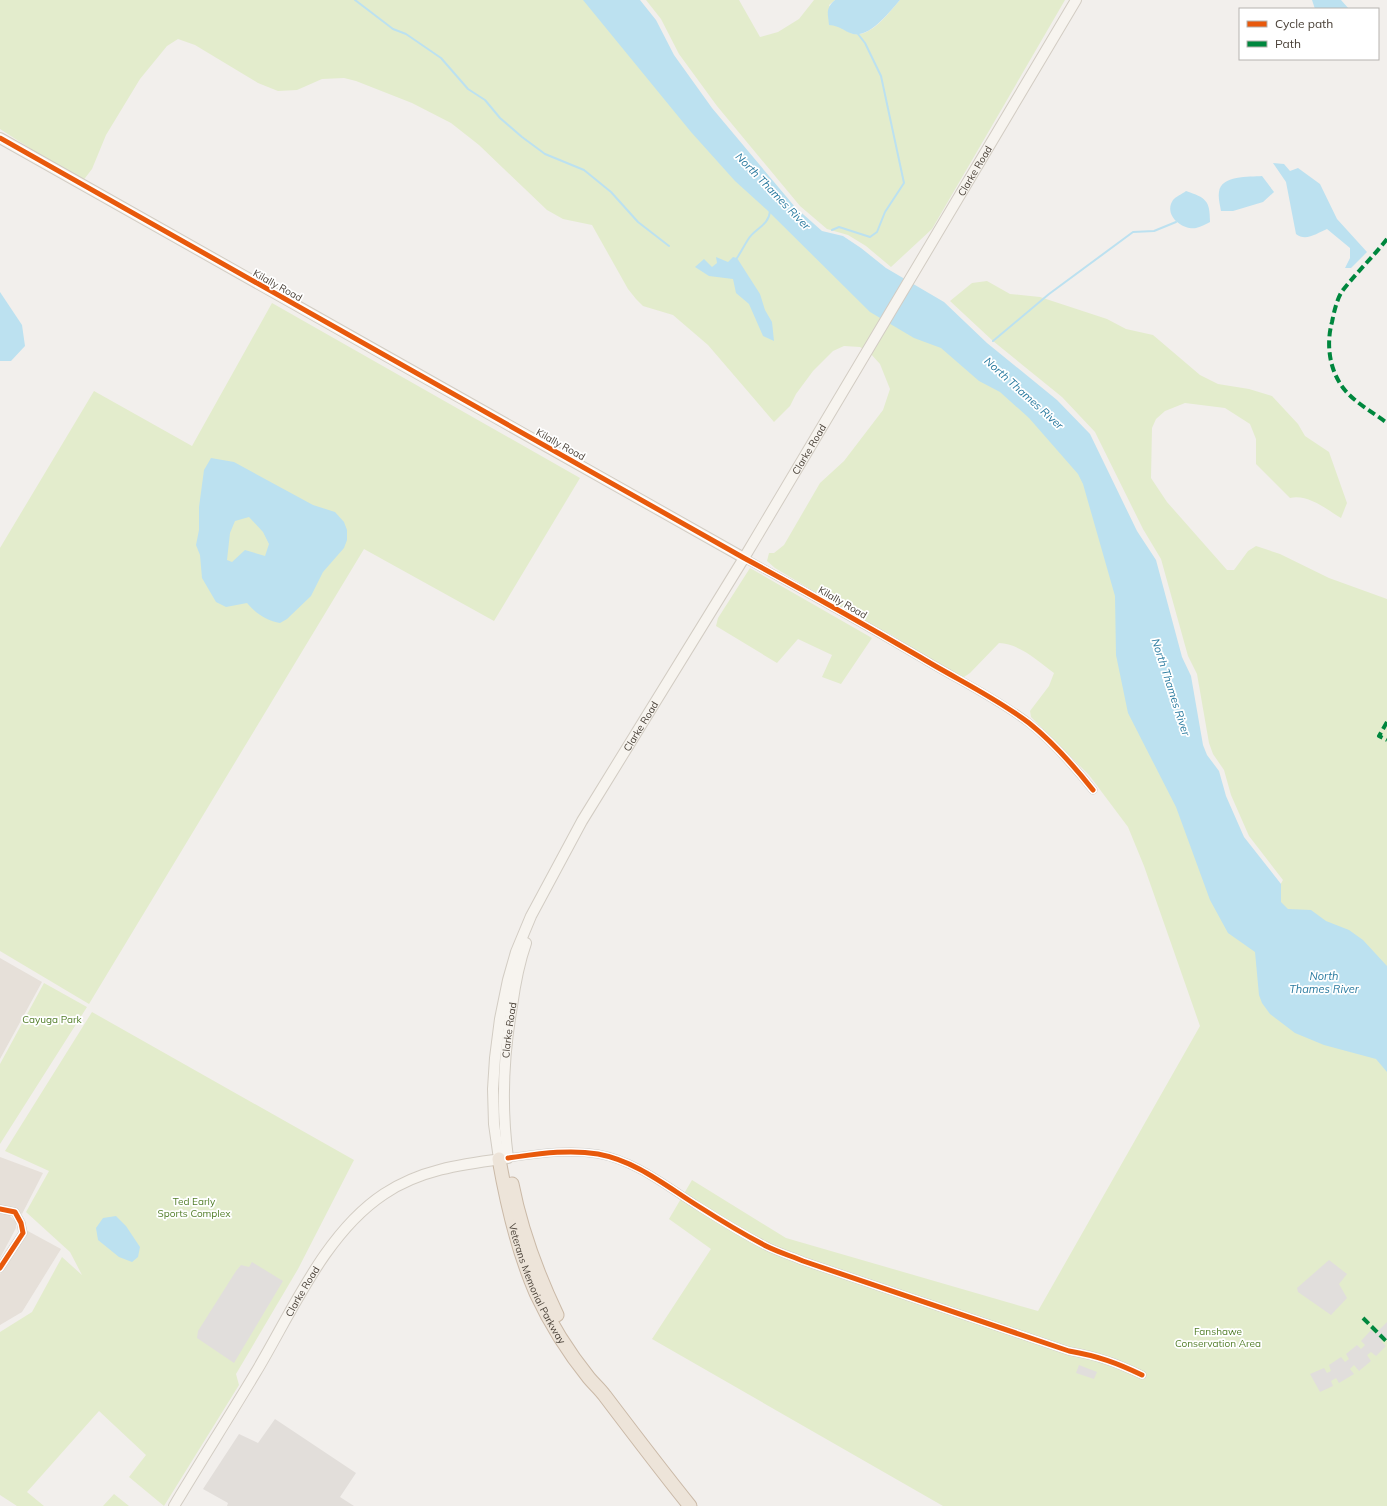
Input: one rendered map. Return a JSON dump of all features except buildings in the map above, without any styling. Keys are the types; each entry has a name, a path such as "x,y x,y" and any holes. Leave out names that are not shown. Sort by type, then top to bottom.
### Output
{"highway":[{"name":"Veterans Memorial Parkway","path":"503,1158 536,1269 557,1314 603,1394 632,1434 690,1506"}],"main road":[{"name":"Clarke Road","path":"174,1506 256,1372 326,1252 347,1226 385,1193 422,1174 459,1165 503,1158 504,1058 509,1023 523,954 542,898 554,871 582,821 744,558 1076,0"},
{"name":"Kilally Road","path":"0,138 744,558"}],"street":[{"name":"Kilally Road","path":"744,558 834,607 973,687 1014,713 1044,736 1064,755 1093,790"},
{"path":"503,1158 555,1152 577,1152 599,1154 617,1159 648,1174 730,1226 767,1246 803,1261 1069,1351 1093,1355 1116,1363 1142,1375"},
{"path":"0,1209 15,1212 21,1223 23,1233 0,1268"}],"shaded area":[{"path":"0,958 42,982 0,1059"},
{"path":"0,1157 43,1173 22,1214 15,1209 0,1205"},
{"path":"0,1213 9,1215 16,1222 16,1228 0,1258"},
{"path":"26,1230 61,1249 22,1312 0,1325 0,1274 25,1235"},
{"path":"1329,1260 1347,1274 1339,1284 1347,1298 1331,1315 1298,1292 1297,1288"},
{"path":"252,1262 283,1281 234,1363 197,1338 198,1331 236,1271 241,1265 249,1267"},
{"path":"1387,1322 1387,1339 1385,1337 1381,1341 1386,1346 1376,1356 1371,1352 1367,1355 1371,1361 1359,1371 1354,1365 1350,1369 1354,1374 1339,1383 1336,1378 1331,1381 1333,1386 1320,1392 1310,1374 1324,1368 1327,1373 1331,1371 1329,1365 1341,1357 1345,1362 1349,1359 1346,1354 1357,1345 1361,1349 1365,1345 1361,1341 1371,1330 1375,1334"},
{"path":"1079,1365 1097,1372 1094,1379 1076,1373"},
{"path":"275,1419 356,1473 340,1497 354,1506 227,1506 228,1503 203,1489 239,1434 258,1443"}],"green space":[{"name":"Fanshawe Conservation Area","path":"0,0 588,0 695,131 945,348 1004,392 1033,417 1082,473 1247,943 1283,880 1249,836 1231,795 1224,770 1213,754 1209,743 1197,674 1188,656 1161,559 1143,529 1095,432 1062,397 993,341 950,301 972,283 987,281 1010,294 1040,297 1107,319 1126,329 1153,335 1200,375 1218,384 1249,389 1272,396 1298,424 1305,436 1329,452 1347,503 1341,518 1310,500 1297,497 1290,498 1256,464 1256,439 1250,424 1225,408 1185,403 1165,411 1156,419 1152,428 1151,478 1167,502 1227,570 1234,570 1248,551 1256,546 1280,554 1329,578 1387,599 1387,1506 943,1506 652,1339 711,1249 669,1219 692,1180 786,1238 1038,1311 1200,1026 1144,866 1128,827 1089,775 1031,717 1030,711 1049,686 1054,673 1035,658 1014,646 999,643 970,673 961,679 890,634 878,630 775,568 767,561 769,553 774,553 784,545 820,483 844,461 883,410 890,389 880,364 870,353 860,347 844,346 833,351 813,371 796,394 790,406 774,422 708,345 673,315 643,306 636,299 628,289 592,225 563,219 547,210 479,145 451,123 412,103 356,81 344,78 322,79 297,90 278,91 258,83 195,45 178,39 167,46 140,79 106,135 92,169 82,182 0,129"},
{"path":"646,0 739,0 760,37 778,32 799,19 814,0 835,0 829,5 838,26 850,33 861,34 867,32 880,22 900,0 1065,0 932,229 891,267 866,246 848,235 827,229 800,206 717,106 679,54 661,19"},
{"path":"272,303 580,478 494,621 364,549 89,1004 0,951 0,548 94,391 192,446"},
{"path":"750,568 872,638 841,684 822,677 832,655 798,639 777,663 716,626 718,618"},
{"name":"Cayuga Park","path":"44,983 87,1007 0,1144 0,1064"},
{"name":"Ted Early Sports Complex","path":"92,1012 354,1160 298,1269 236,1374 239,1385 164,1506 129,1477 146,1455 99,1411 27,1492 44,1506 17,1506 0,1495 0,1332 32,1312 62,1257 82,1275 70,1252 26,1212 49,1171 5,1151"},
{"path":"114,1494 129,1506 103,1506"}],"water":[{"name":"North Thames River","path":"583,0 640,0 656,20 674,55 712,108 795,207 822,231 843,236 886,268 944,302 987,343 1057,400 1090,434 1137,531 1156,560 1182,657 1191,676 1203,745 1207,755 1219,771 1226,796 1244,837 1281,884 1281,902 1288,909 1311,910 1326,921 1349,930 1363,940 1387,966 1387,1072 1376,1059 1324,1045 1295,1033 1270,1014 1262,1003 1259,995 1255,952 1228,933 1210,900 1176,807 1128,713 1116,655 1115,596 1083,484 1078,474 1029,418 1000,392 979,381 941,348 914,338 870,312 766,209 735,181 691,132"},
{"path":"835,0 900,0 873,28 866,32 853,34 836,26 829,25 828,9"},
{"path":"1312,0 1341,0 1348,8 1315,8"},
{"path":"1273,163 1284,164 1290,171 1298,168 1320,184 1337,219 1367,252 1351,268 1345,268 1350,258 1350,248 1327,229 1308,237 1296,234 1286,182"},
{"path":"1262,176 1274,192 1263,202 1233,211 1221,211 1219,192 1221,186 1225,182 1236,178"},
{"path":"1186,191 1206,201 1209,209 1210,222 1198,228 1191,228 1180,224 1172,216 1170,211 1173,200"},
{"path":"716,257 728,262 733,257 737,258 760,294 765,310 772,322 774,341 763,336 749,304 736,293 733,279 709,276 695,267 704,259 712,267 717,263"},
{"path":"0,292 22,325 25,346 11,361 0,361"},
{"path":"211,458 234,462 313,505 335,512 344,522 347,530 347,540 344,548 323,572 311,596 287,619 280,623 271,621 262,616 247,603 226,607 216,602 202,578 200,555 196,545 199,530 199,507 204,470","holes":["249,517 263,532 269,544 265,556 245,550 232,562 227,560 230,533 235,521"]},
{"path":"116,1216 126,1226 140,1247 138,1257 132,1262 119,1257 98,1240 96,1228 103,1218"}],"waterway":[{"path":"355,0 393,29 406,34 441,58 468,89 485,100 500,118 522,137 545,154 584,170 611,192 638,222 669,246"},
{"path":"832,230 839,227 870,237 877,232 885,212 904,183 881,76 865,43 858,34"},
{"path":"737,258 749,238 765,223 770,211"},
{"path":"993,341 1049,294 1133,232 1154,231 1176,222"}],"marked path":[{"path":"1387,239 1341,293 1336,305 1329,339 1330,357 1339,382 1348,394 1387,423"},
{"path":"1387,722 1379,736 1387,740"},
{"path":"1363,1318 1387,1342"}],"cycle path":[{"path":"0,138 989,696 1029,723 1047,739 1093,790"},
{"path":"508,1158 564,1152 598,1154 612,1157 638,1168 723,1222 775,1250 803,1261 1069,1351 1107,1360 1142,1375"},
{"path":"0,1209 15,1212 21,1223 23,1233 0,1268"}]}
